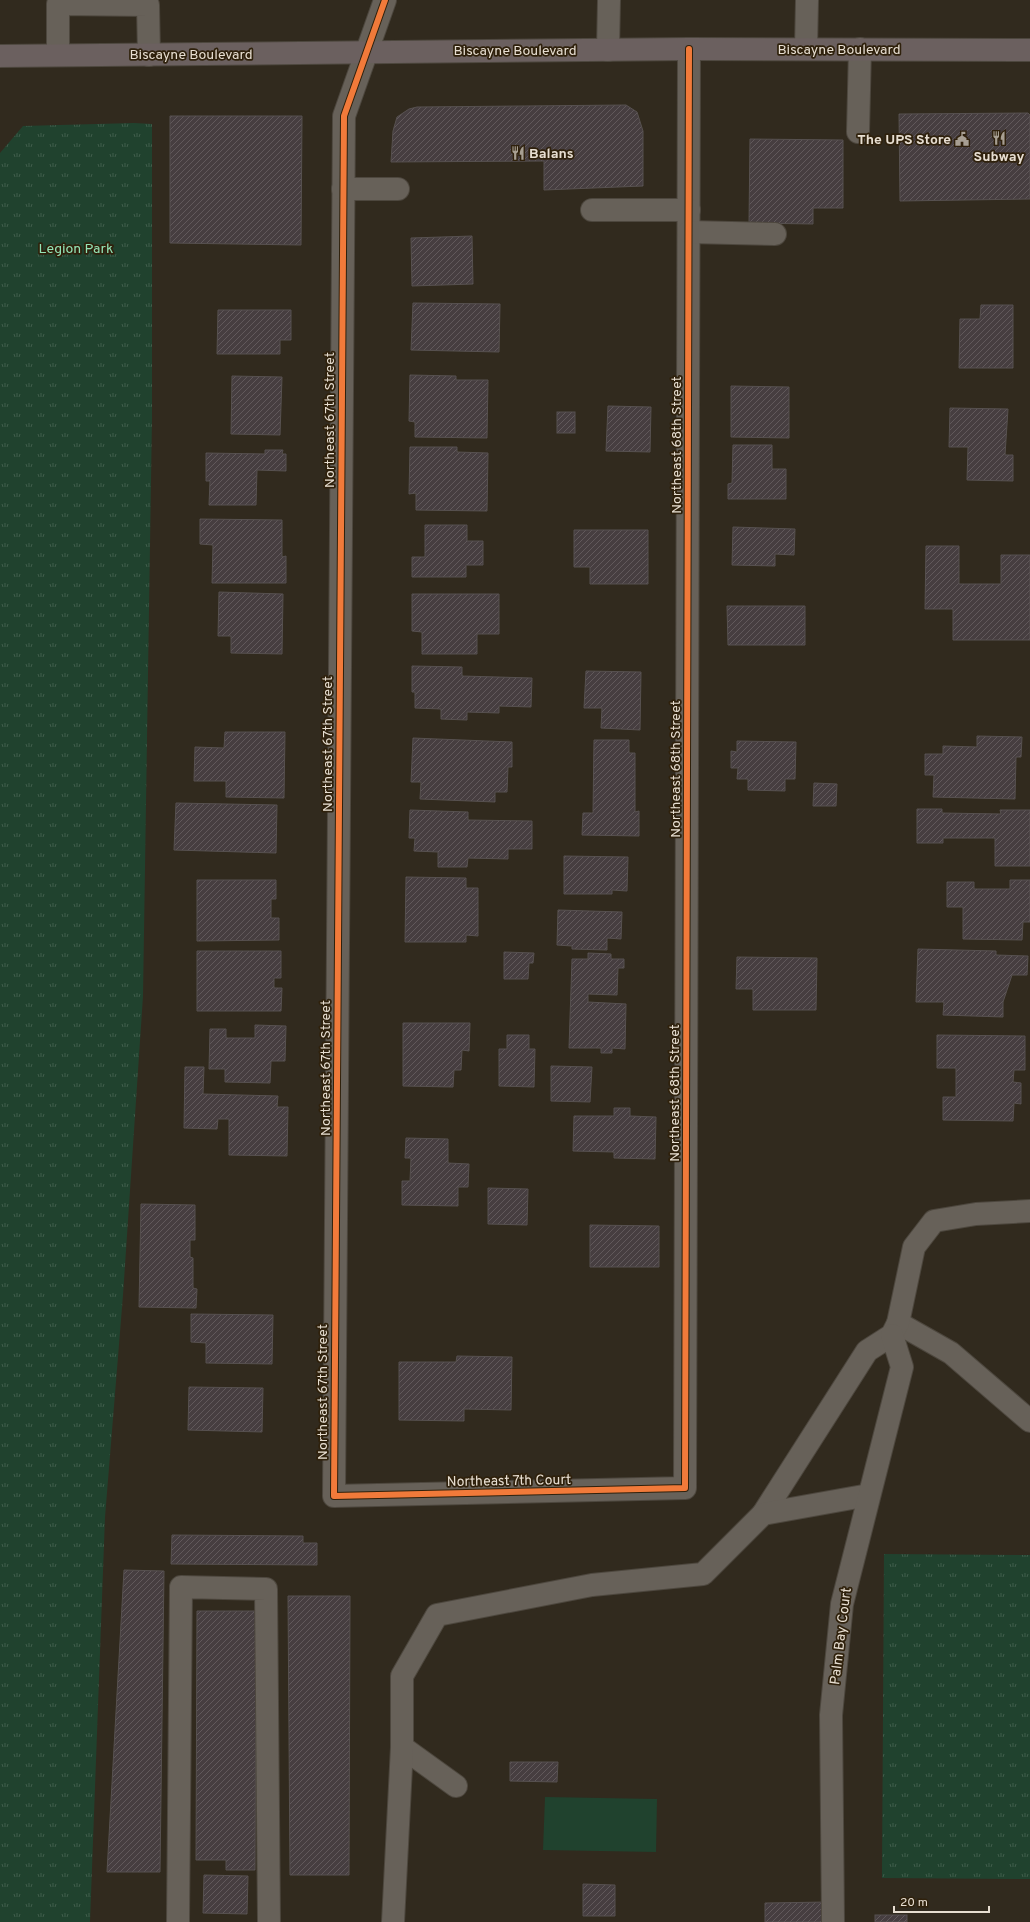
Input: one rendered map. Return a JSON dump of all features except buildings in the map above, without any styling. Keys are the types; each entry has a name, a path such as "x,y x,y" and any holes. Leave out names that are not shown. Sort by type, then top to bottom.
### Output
{"main road":[{"name":"Biscayne Boulevard","path":"0,56 689,49 1030,50"}],"street":[{"name":"Northeast 67th Street","path":"334,1496 344,116 385,0"},
{"path":"608,0 608,50"},
{"path":"806,50 807,0"},
{"path":"58,55 58,4 148,5 149,55"},
{"name":"Northeast 68th Street","path":"685,1488 689,49"},
{"path":"858,132 860,50"},
{"path":"343,189 398,189"},
{"path":"592,210 689,210"},
{"path":"689,232 775,234"},
{"name":"Palm Bay Court","path":"833,1922 831,1715 842,1604 902,1367 895,1329 914,1247 934,1221 976,1214 1030,1211"},
{"path":"393,1922 402,1747 402,1676 437,1615 592,1586 703,1574 764,1514 867,1351 895,1329 951,1353 1030,1421"},
{"name":"Northeast 7th Court","path":"334,1496 685,1488"},
{"path":"764,1514 869,1495"},
{"path":"178,1922 181,1587 266,1589 269,1922"},
{"path":"402,1747 456,1786"}],"green space":[{"name":"Legion Park","path":"134,123 152,124 152,417 143,996 123,1295 105,1517 90,1922 0,1922 0,153 23,126"},
{"path":"884,1554 1030,1555 1030,1879 882,1878"},
{"path":"545,1797 657,1799 656,1852 543,1850"}],"cycle path":[{"path":"385,0 344,116 334,1496 685,1488 689,49"}],"place":[{"name":"Subway","path":"999,138"},
{"name":"The UPS Store","path":"962,139"},
{"name":"Balans","path":"518,153"}]}
